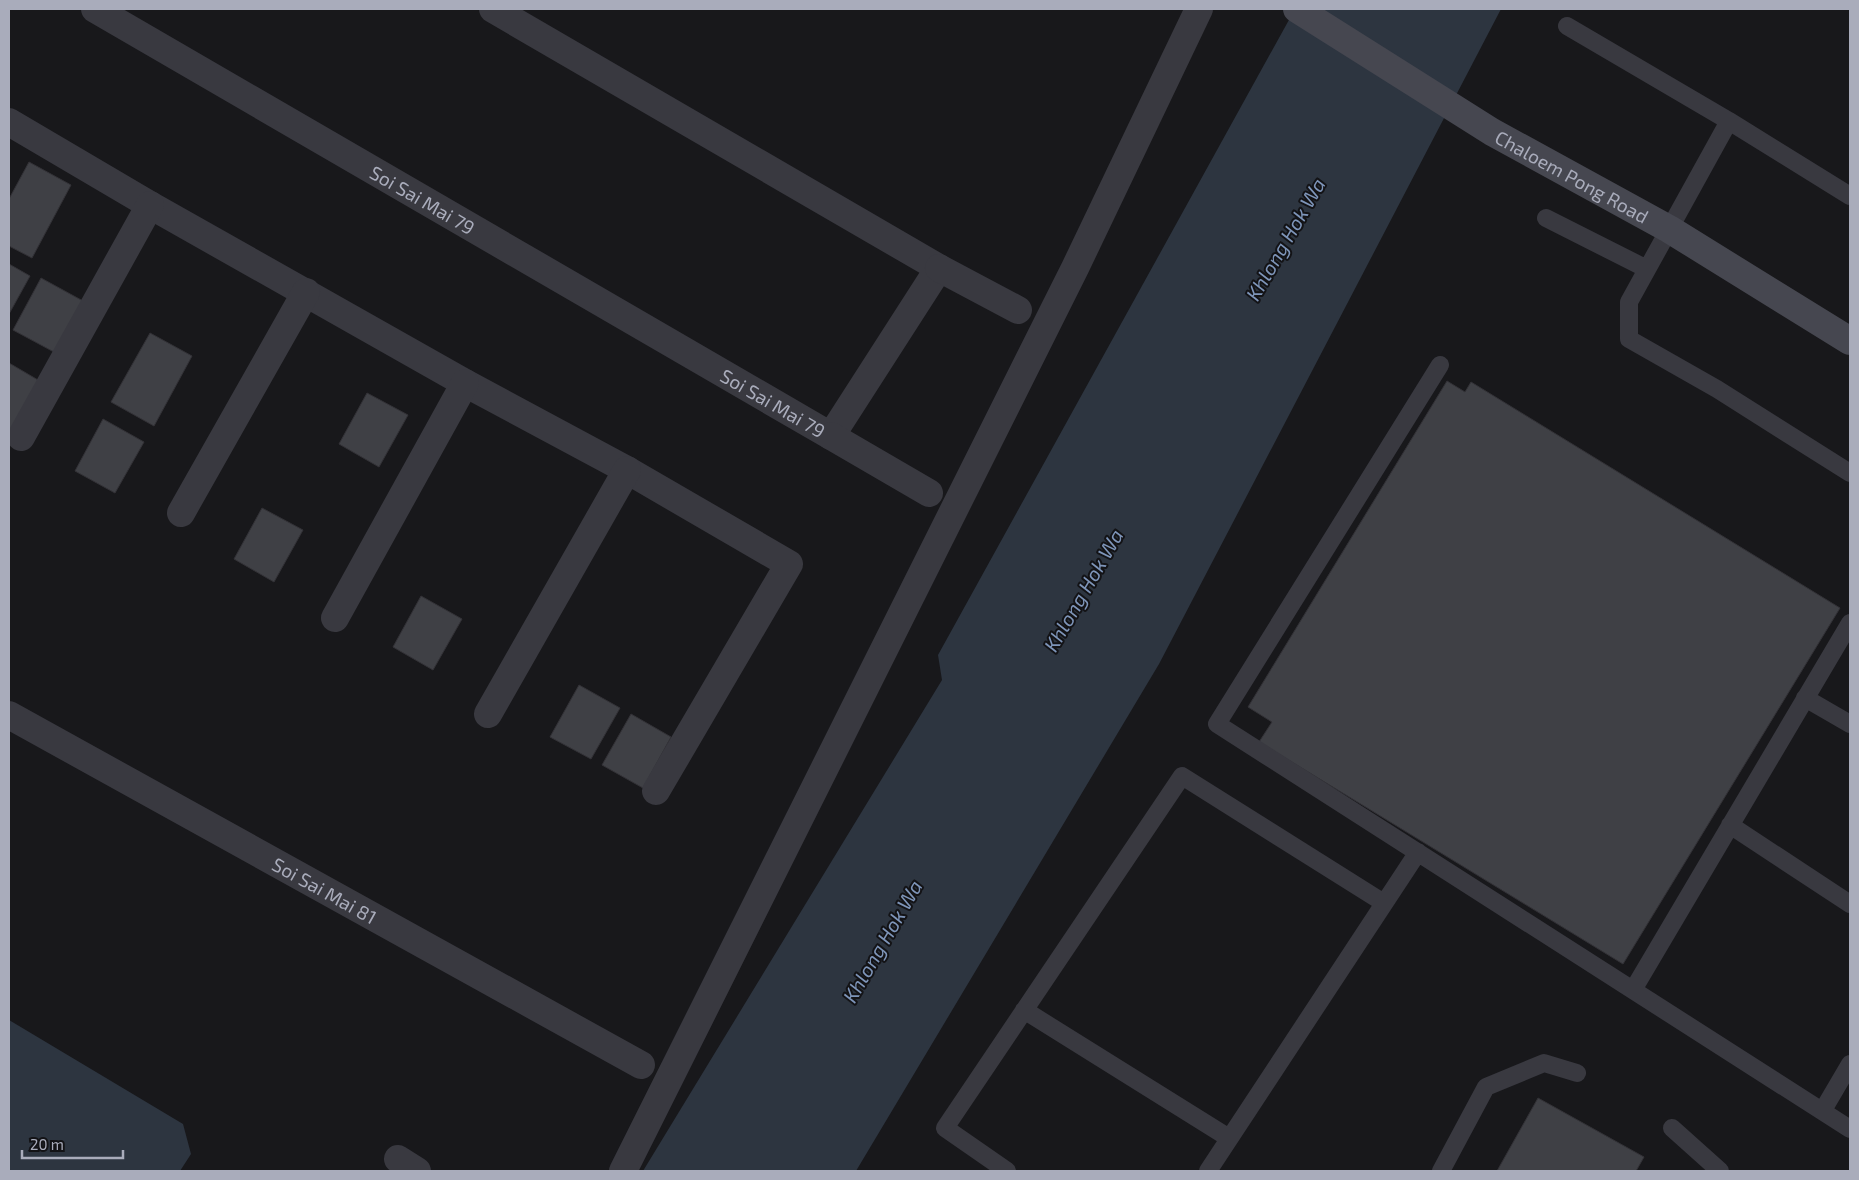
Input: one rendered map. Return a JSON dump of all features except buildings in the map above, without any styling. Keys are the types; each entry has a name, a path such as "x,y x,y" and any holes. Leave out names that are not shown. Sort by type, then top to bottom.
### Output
{"main road":[{"name":"Chaloem Pong Road","path":"1297,9 1492,132 1669,229 1850,341"}],"street":[{"name":"Soi Sai Mai 79","path":"95,9 831,436 939,268"},
{"path":"493,9 939,268 1018,310"},
{"path":"623,1171 1075,268 1199,9"},
{"path":"9,122 150,205 465,383 627,470 789,564 656,791"},
{"path":"21,437 150,205"},
{"path":"181,513 306,292"},
{"path":"334,618 465,383"},
{"path":"831,436 929,493"},
{"path":"488,714 627,470"},
{"name":"Soi Sai Mai 81","path":"9,715 641,1066"}],"lane":[{"path":"1567,26 1850,196"},
{"path":"1728,121 1629,302 1629,338 1717,389 1850,473"},
{"path":"1546,218 1647,269"},
{"path":"1440,365 1216,724 1850,1129"},
{"path":"1633,990 1850,622"},
{"path":"1805,698 1850,724"},
{"path":"1008,1171 945,1128 1182,776 1384,903"},
{"path":"1730,825 1850,904"},
{"path":"1208,1171 1418,852"},
{"path":"1024,1010 1229,1138"},
{"path":"1441,1171 1486,1086 1544,1063 1577,1073"},
{"path":"1823,1110 1850,1064"},
{"path":"1672,1128 1720,1171"}],"water":[{"name":"Khlong Hok Wa","path":"1295,9 1501,9 1159,664 856,1171 643,1171 942,680 938,655"},
{"path":"9,1020 183,1124 191,1154 180,1171 9,1171"}]}
